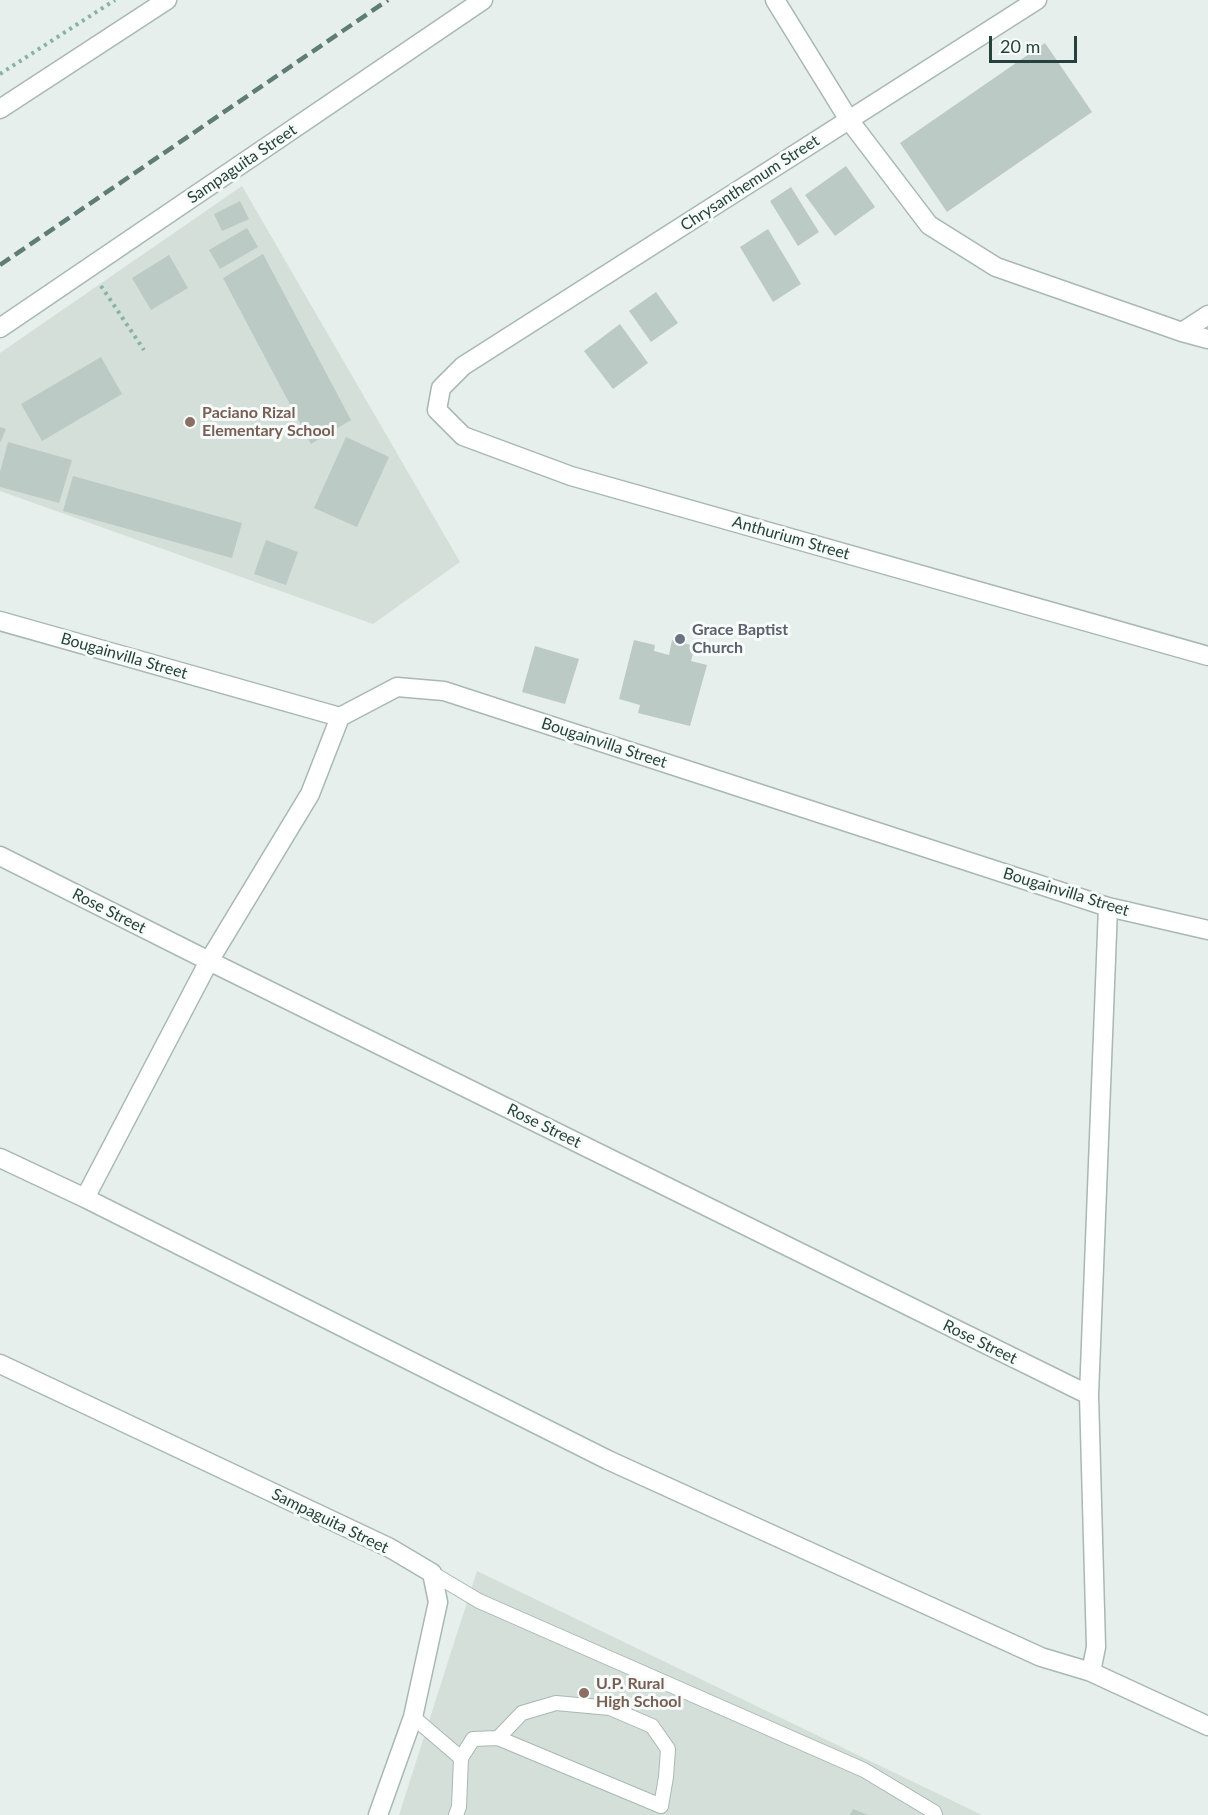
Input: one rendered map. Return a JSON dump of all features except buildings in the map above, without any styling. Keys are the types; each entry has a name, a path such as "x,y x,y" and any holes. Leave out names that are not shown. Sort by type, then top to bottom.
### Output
{"street":[{"path":"0,108 167,0"},
{"name":"Sampaguita Street","path":"0,328 483,0"},
{"path":"775,0 849,120 929,225 996,267 1208,339"},
{"name":"Chrysanthemum Street","path":"463,366 1037,0"},
{"path":"1182,332 1208,315"},
{"name":"Anthurium Street","path":"463,366 441,388 437,410 463,436 572,476 1208,656"},
{"name":"Bougainvilla Street","path":"0,621 340,717 397,687 444,691 1108,907 1208,930"},
{"path":"85,1198 209,961 310,794 340,717"},
{"name":"Rose Street","path":"0,856 1089,1395"},
{"path":"1090,1672 1096,1647 1089,1395 1108,907"},
{"path":"0,1158 85,1198 608,1460 1041,1657 1090,1672 1208,1726"},
{"name":"Sampaguita Street","path":"0,1364 390,1548 432,1574"},
{"path":"378,1815 413,1717 438,1602 432,1574"}],"lane":[{"path":"432,1574 479,1601 864,1770 934,1812 935,1815"},
{"path":"456,1815 459,1807 461,1758 473,1739 498,1738 661,1806 668,1749 652,1726 610,1708 556,1703 522,1713 498,1738"},
{"path":"413,1717 461,1758"}],"path":[{"path":"0,74 115,0"},
{"path":"89,268 144,350"}],"shaded area":[{"name":"Paciano Rizal Elementary School","path":"242,186 460,562 373,624 0,491 0,353"},
{"name":"U.P. Rural High School","path":"477,1571 982,1815 399,1815"}],"railway":[{"path":"0,265 388,0"}],"place":[{"name":"Paciano Rizal Elementary School","path":"190,422"},
{"name":"Grace Baptist Church","path":"680,639"},
{"name":"U.P. Rural High School","path":"584,1693"}]}
